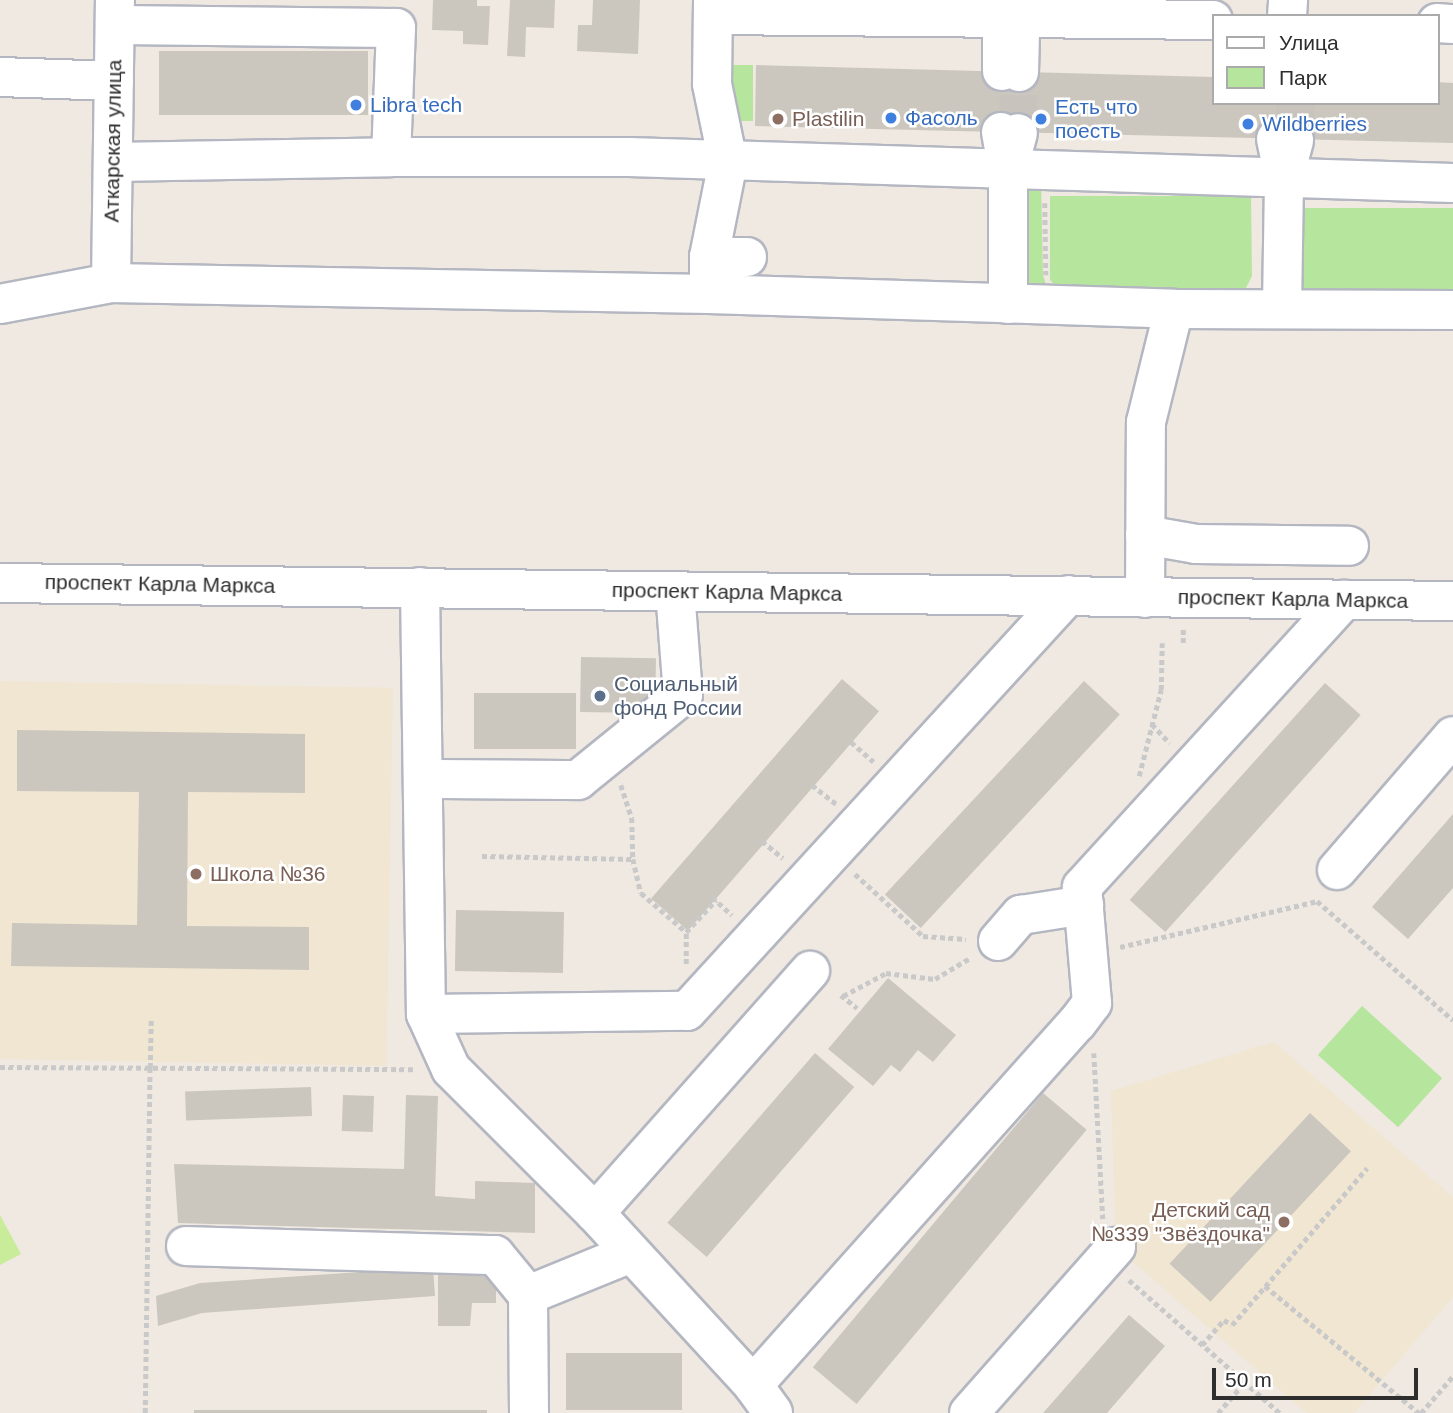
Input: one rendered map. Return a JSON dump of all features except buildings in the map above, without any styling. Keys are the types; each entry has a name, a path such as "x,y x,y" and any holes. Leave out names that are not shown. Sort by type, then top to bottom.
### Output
{"street":[{"path":"709,275 728,162 712,84 713,7 1012,10 1212,20"},
{"path":"1010,72 1020,32 1012,10"},
{"path":"115,13 396,14 391,157"},
{"name":"Аткарская улица","path":"111,283 115,13"},
{"path":"0,77 114,81"},
{"path":"1008,304 1026,170 1010,132"},
{"path":"1282,308 1285,139"},
{"path":"113,162 391,157 728,162 1453,183"},
{"path":"709,275 747,257"},
{"path":"0,304 111,283 709,275 1008,304 1174,309 1453,310"},
{"path":"1145,598 1146,422 1174,309"},
{"path":"1145,535 1196,544 1349,546"},
{"name":"проспект Карла Маркса","path":"0,583 1453,601"},
{"path":"420,587 426,779 426,1014 451,1069 595,1213 763,1399 1092,1003 1082,887 1344,600"},
{"path":"426,779 578,780 683,695 675,592"},
{"path":"426,1014 687,1011 1068,595"},
{"path":"1337,870 1453,736"},
{"path":"998,941 1021,915 1084,905"},
{"path":"595,1213 810,971"},
{"path":"186,1246 495,1255 528,1295 529,1413"},
{"path":"969,1413 1116,1247"},
{"path":"528,1295 631,1253"}],"path":[{"path":"1026,170 1046,280"},
{"path":"1136,788 1161,690 1162,643"},
{"path":"850,742 862,751"},
{"path":"812,785 823,792"},
{"path":"632,818 633,859 641,892 686,932"},
{"path":"762,841 772,848"},
{"path":"831,853 923,936 998,941"},
{"path":"482,856 633,859"},
{"path":"687,1011 686,932 714,898 722,905"},
{"path":"1088,954 1317,901 1451,1018 1453,1011"},
{"path":"843,996 886,973 935,979 998,941"},
{"path":"145,1413 151,1020"},
{"path":"0,1067 451,1069"},
{"path":"1202,1345 1224,1320 1232,1325 1367,1168"},
{"path":"1265,1286 1420,1413 1453,1376"},
{"path":"1218,1413 1244,1383"}],"shaded area":[{"name":"Школа №36","path":"0,681 393,688 386,1066 0,1059"},
{"name":"Детский сад №339 \"Звёздочка\"","path":"1274,1042 1453,1197 1453,1297 1354,1413 1306,1413 1116,1247 1111,1091"}],"green space":[{"path":"732,65 753,65 753,121 732,121"},
{"path":"1024,180 1041,180 1043,275 1048,291 1025,288"},
{"path":"1050,196 1251,196 1252,276 1244,292 1060,290 1050,280"},
{"path":"1292,208 1453,208 1453,294 1292,294"},
{"path":"1362,1006 1442,1078 1398,1127 1318,1055"},
{"path":"0,1215 21,1254 0,1265"}],"tunnel":[{"path":"1018,133 1019,72"},
{"path":"1294,140 1295,105"}],"place":[{"name":"Libra tech","path":"356,105"},
{"name":"Фасоль","path":"891,118"},
{"name":"Plastilin","path":"778,119"},
{"name":"Есть что поесть","path":"1041,119"},
{"name":"Wildberries","path":"1248,124"},
{"name":"Социальный фонд России","path":"600,696"},
{"name":"Школа №36","path":"196,874"},
{"name":"Детский сад №339 \"Звёздочка\"","path":"1284,1222"}]}
